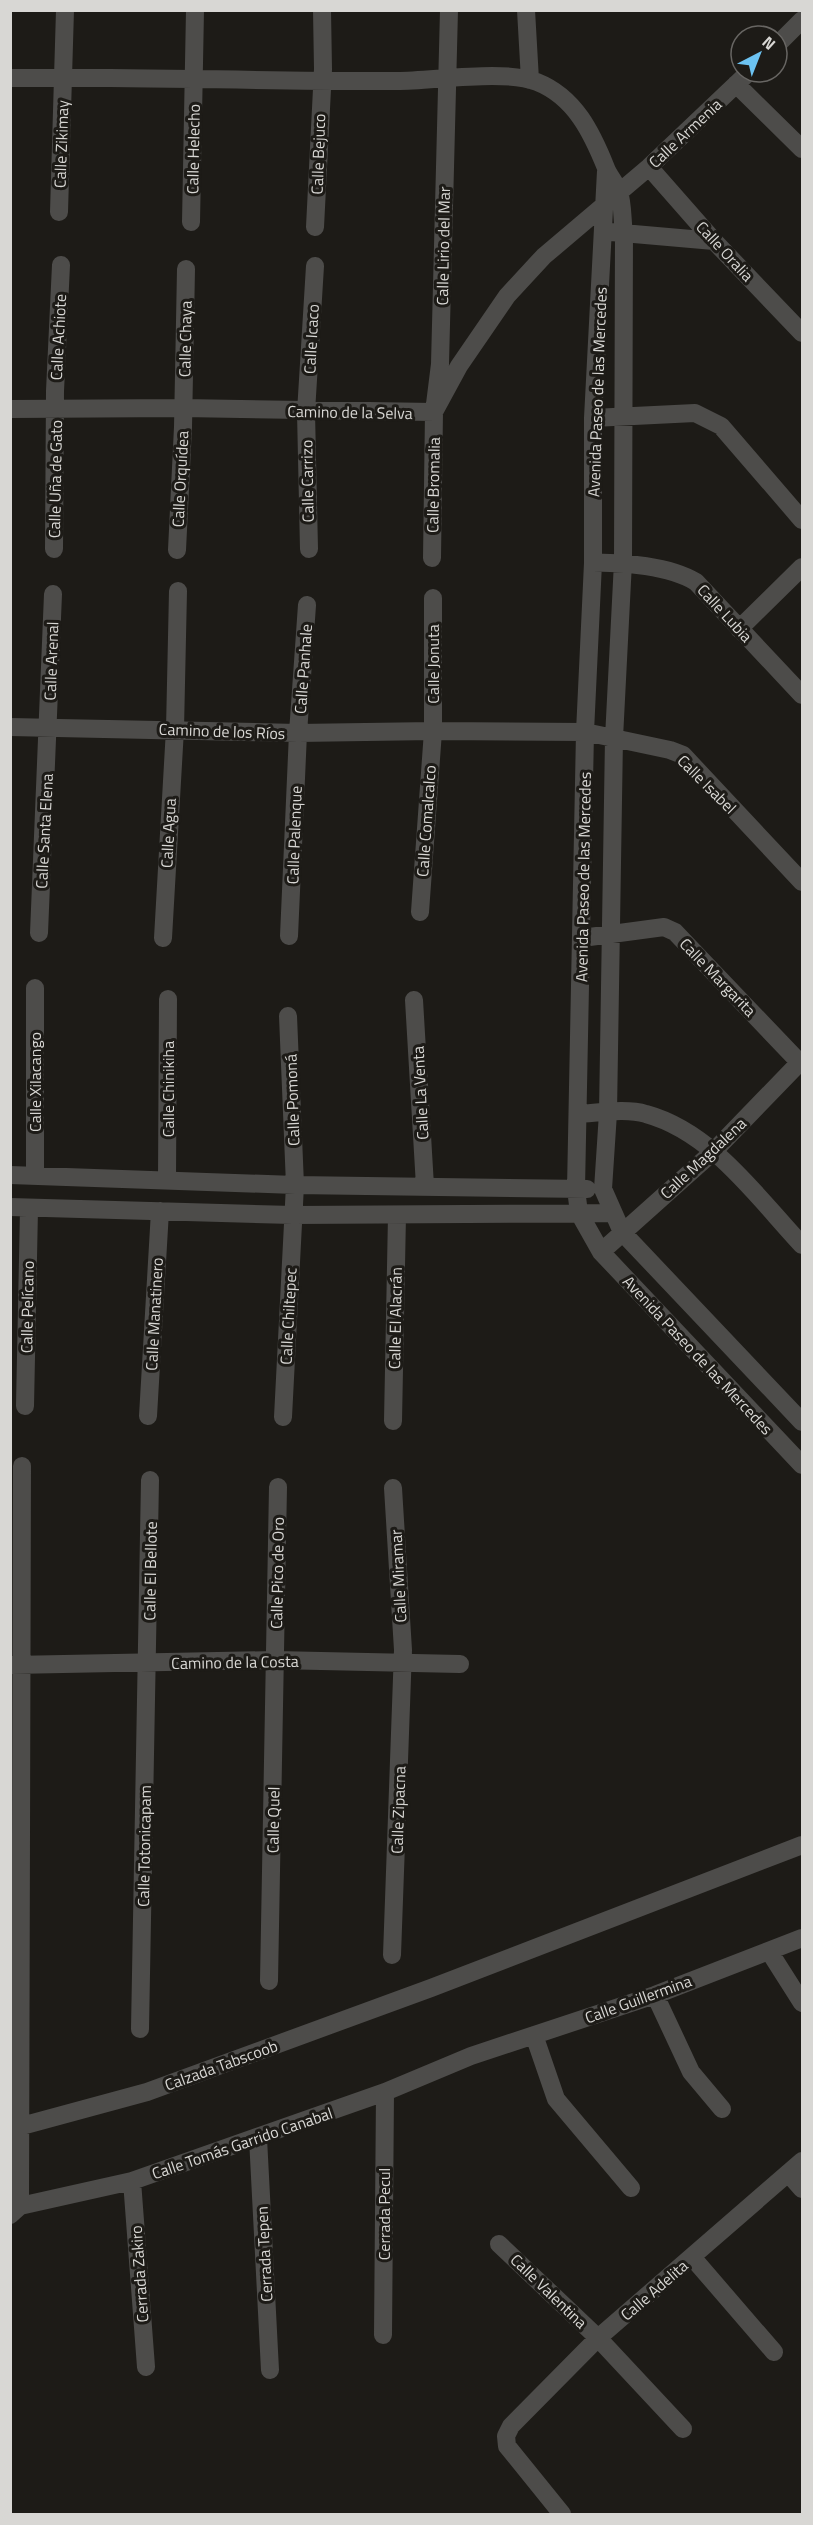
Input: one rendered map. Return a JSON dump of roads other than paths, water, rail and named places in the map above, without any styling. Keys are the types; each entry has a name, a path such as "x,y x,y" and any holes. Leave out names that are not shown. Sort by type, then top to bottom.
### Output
{"street":[{"name":"Calle Zikimay","path":"59,212 64,10"},
{"name":"Calle Helecho","path":"191,222 195,10"},
{"name":"Calle Bejuco","path":"315,227 322,10"},
{"name":"Calle Lirio del Mar","path":"434,412 440,364 449,10"},
{"path":"526,10 530,80"},
{"path":"789,33 802,20"},
{"path":"10,78 530,80 554,92 572,106 595,141 606,170 612,198"},
{"name":"Calle Armenia","path":"612,198 649,167 737,84"},
{"path":"748,84 802,149"},
{"name":"Calle Oralia","path":"649,167 714,241 802,333"},
{"name":"Camino de la Selva","path":"10,409 183,408 306,412 434,412 459,366 507,296 543,256 612,198"},
{"name":"Avenida Paseo de las Mercedes","path":"612,198 603,232 593,418 593,563 585,732 576,1189 579,1213 601,1252 802,1465"},
{"name":"Avenida Paseo de las Mercedes","path":"612,198 624,232 623,562 614,738 608,1113 603,1189 622,1232 802,1422"},
{"path":"603,232 714,241"},
{"name":"Calle Achiote","path":"55,409 61,266"},
{"name":"Calle Icaco","path":"306,412 315,266"},
{"name":"Calle Chaya","path":"183,408 186,269"},
{"name":"Calle Orquídea","path":"177,550 183,408"},
{"name":"Calle Uña de Gato","path":"54,549 55,409"},
{"name":"Calle Carrizo","path":"306,412 309,549"},
{"name":"Calle Bromalia","path":"432,558 434,412"},
{"path":"593,418 694,413 708,418 721,426 802,519"},
{"name":"Calle Lubia","path":"593,563 623,562 691,578 802,695"},
{"path":"739,629 802,567"},
{"name":"Calle Agua","path":"163,938 175,729 178,591"},
{"name":"Calle Arenal","path":"49,728 53,594"},
{"name":"Calle Jonuta","path":"433,598 433,730"},
{"name":"Calle Panhale","path":"298,733 307,605"},
{"name":"Camino de los Ríos","path":"10,727 298,733 433,730 585,732"},
{"name":"Calle Santa Elena","path":"39,933 49,728"},
{"name":"Calle Comalcalco","path":"420,912 433,730"},
{"name":"Calle Isabel","path":"585,732 670,750 683,755 802,882"},
{"name":"Calle Palenque","path":"290,936 298,733"},
{"name":"Calle Margarita","path":"582,939 664,927 675,932 802,1062"},
{"name":"Calle Xilacango","path":"35,988 35,1176"},
{"name":"Calle Chinikiha","path":"167,1179 168,999"},
{"name":"Calle La Venta","path":"414,1000 425,1186"},
{"name":"Calle Pomoná","path":"288,1016 296,1185 293,1215"},
{"name":"Calle Magdalena","path":"601,1252 714,1151 802,1062"},
{"path":"578,1114 644,1113 680,1126 714,1151 802,1245"},
{"path":"10,1175 296,1185 603,1189"},
{"path":"10,1207 293,1215 612,1213"},
{"name":"Calle Pelícano","path":"25,1406 29,1209"},
{"name":"Calle Manatinero","path":"148,1416 160,1212"},
{"name":"Calle Chiltepec","path":"283,1417 293,1215"},
{"name":"Calle El Alacrán","path":"393,1421 397,1215"},
{"path":"15,2211 16,1665 22,1466"},
{"name":"Calle El Bellote","path":"149,1663 150,1480"},
{"name":"Calle Pico de Oro","path":"275,1660 278,1487"},
{"name":"Calle Miramar","path":"393,1488 402,1664"},
{"name":"Camino de la Costa","path":"16,1665 275,1660 460,1664"},
{"name":"Calle Quel","path":"269,1981 275,1660"},
{"name":"Calle Totonicapam","path":"140,2029 149,1663"},
{"name":"Calle Zipacna","path":"392,1955 402,1664"},
{"name":"Calzada Tabscoob","path":"14,2123 147,2092 431,1989 802,1845"},
{"name":"Calle Guillermina","path":"471,2056 655,1995 802,1938"},
{"path":"769,1951 802,2003"},
{"path":"655,1995 691,2072 722,2109"},
{"path":"534,2035 556,2099 631,2188"},
{"name":"Calle Tomás Garrido Canabal","path":"15,2211 132,2181 385,2092 471,2056"},
{"name":"Cerrada Pecul","path":"383,2336 385,2092"},
{"name":"Cerrada Tepen","path":"258,2138 270,2370"},
{"name":"Calle Adelita","path":"562,2514 507,2446 506,2436 512,2426 598,2338 802,2161"},
{"path":"788,2173 802,2189"},
{"name":"Cerrada Zakiro","path":"132,2181 146,2367"},
{"name":"Calle Valentina","path":"499,2244 598,2338 683,2429"},
{"path":"692,2257 774,2352"}]}
